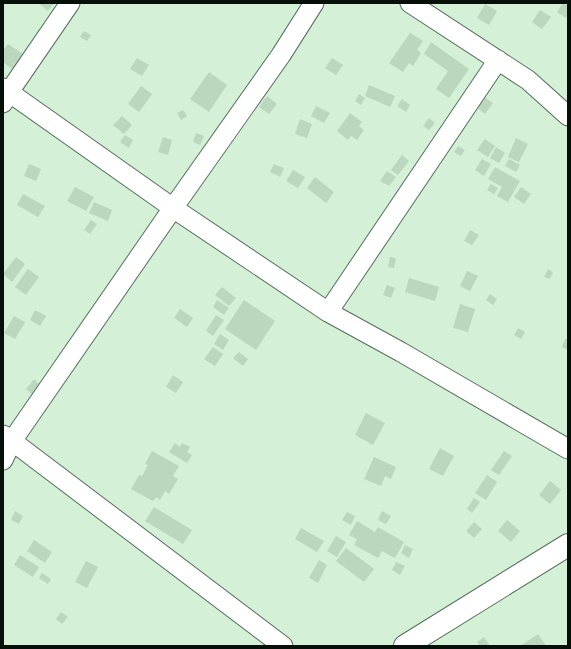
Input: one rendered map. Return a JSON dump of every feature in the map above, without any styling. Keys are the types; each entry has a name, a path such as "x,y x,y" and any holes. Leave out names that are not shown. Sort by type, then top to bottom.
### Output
{"street":[{"path":"70,3 5,94 328,312 408,356 568,449"},
{"path":"3,460 8,438 281,55 314,3"},
{"path":"410,3 528,80 568,116"},
{"path":"328,312 498,60"},
{"path":"8,438 284,646"},
{"path":"405,646 568,545"}],"building":[{"path":"38,3 54,3 48,11"},
{"path":"563,3 568,6 568,14 566,18 557,12"},
{"path":"485,4 497,11 489,25 477,18"},
{"path":"540,10 551,17 542,29 532,22"},
{"path":"84,31 91,35 87,41 80,37"},
{"path":"410,33 423,41 417,50 421,53 413,66 409,63 403,72 389,63"},
{"path":"431,42 469,69 449,98 436,89 448,71 424,54"},
{"path":"8,44 23,54 12,69 3,62 3,50"},
{"path":"137,58 149,65 142,76 130,69"},
{"path":"332,58 343,65 336,75 325,68"},
{"path":"209,72 227,85 209,112 190,99"},
{"path":"369,85 395,96 390,107 365,96"},
{"path":"141,86 152,94 139,112 128,104"},
{"path":"359,94 365,98 361,105 355,101"},
{"path":"267,96 277,104 269,114 259,107"},
{"path":"483,96 493,103 485,114 475,106"},
{"path":"402,99 410,105 406,112 397,106"},
{"path":"316,106 330,113 324,123 311,116"},
{"path":"183,110 187,116 181,120 177,113"},
{"path":"350,113 362,122 359,126 364,130 357,140 351,136 348,140 337,131"},
{"path":"122,116 132,125 124,134 113,125"},
{"path":"429,118 435,123 429,130 423,126"},
{"path":"300,119 312,124 307,138 295,134"},
{"path":"196,133 204,136 200,145 193,142"},
{"path":"125,135 133,140 129,148 120,142"},
{"path":"163,137 172,140 168,155 158,152"},
{"path":"516,138 528,144 519,162 508,157"},
{"path":"485,139 495,146 488,157 477,150"},
{"path":"458,146 465,150 461,156 454,152"},
{"path":"496,147 505,153 499,163 490,158"},
{"path":"402,155 409,161 398,175 391,170"},
{"path":"482,159 491,164 484,176 475,170"},
{"path":"509,159 520,165 516,172 505,166"},
{"path":"29,164 41,169 36,181 24,176"},
{"path":"274,164 284,168 280,177 270,172"},
{"path":"495,167 520,181 508,202 497,196 502,187 488,179"},
{"path":"293,170 305,177 298,188 286,181"},
{"path":"387,171 396,177 389,186 380,181"},
{"path":"315,177 334,192 326,203 307,188"},
{"path":"491,184 498,188 494,194 487,190"},
{"path":"75,187 94,197 86,211 67,201"},
{"path":"521,187 531,194 524,204 514,197"},
{"path":"23,194 45,206 38,217 17,205"},
{"path":"94,202 112,210 108,221 89,213"},
{"path":"91,220 97,224 90,234 84,230"},
{"path":"470,230 479,235 472,245 464,241"},
{"path":"16,257 25,264 12,282 3,274"},
{"path":"390,257 396,258 394,268 388,267"},
{"path":"28,269 39,277 26,295 15,287"},
{"path":"548,269 553,272 550,279 544,277"},
{"path":"467,271 478,276 470,291 460,286"},
{"path":"409,278 439,287 435,301 405,292"},
{"path":"387,285 395,288 391,298 383,295"},
{"path":"222,287 236,298 229,306 215,295"},
{"path":"490,294 497,299 493,305 486,300"},
{"path":"217,300 229,308 224,315 213,307"},
{"path":"244,300 275,321 256,350 225,329"},
{"path":"460,304 475,309 468,332 453,328"},
{"path":"180,309 193,318 187,327 174,318"},
{"path":"35,310 46,316 40,326 30,320"},
{"path":"216,315 224,320 213,336 206,331"},
{"path":"14,316 25,322 15,339 4,333"},
{"path":"518,328 525,332 521,339 514,335"},
{"path":"220,334 229,340 223,350 214,344"},
{"path":"565,339 568,340 568,350 562,347"},
{"path":"213,347 223,354 215,366 204,359"},
{"path":"239,352 248,359 243,366 233,358"},
{"path":"173,375 183,382 176,393 166,387"},
{"path":"34,379 42,387 34,396 26,389"},
{"path":"366,413 385,423 373,445 355,435"},
{"path":"175,443 180,447 182,443 190,447 187,452 192,455 187,463 169,452"},
{"path":"440,448 454,456 443,476 429,469"},
{"path":"152,451 179,466 173,476 178,479 169,494 165,491 160,500 156,497 153,501 131,489 139,475 142,476 148,465 145,464"},
{"path":"504,451 512,456 499,475 491,470"},
{"path":"374,457 396,467 391,479 385,476 381,486 364,479"},
{"path":"487,475 497,482 486,500 475,493"},
{"path":"550,481 561,490 550,504 539,495"},
{"path":"474,498 480,502 472,513 467,509"},
{"path":"154,507 192,530 183,544 145,521"},
{"path":"15,511 23,516 19,524 11,520"},
{"path":"382,511 391,516 386,524 378,520"},
{"path":"347,512 355,516 351,525 342,520"},
{"path":"507,520 520,531 511,542 498,531"},
{"path":"357,521 375,532 378,527 404,542 395,558 382,551 378,558 354,545 357,539 349,535"},
{"path":"474,522 482,529 474,538 466,531"},
{"path":"301,528 324,541 317,552 295,539"},
{"path":"336,536 346,542 337,557 327,551"},
{"path":"34,540 52,552 45,563 27,551"},
{"path":"405,545 413,549 409,558 401,553"},
{"path":"346,548 374,569 364,582 336,561"},
{"path":"20,555 39,567 33,577 14,565"},
{"path":"319,560 327,565 318,583 309,578"},
{"path":"86,561 98,567 87,588 75,582"},
{"path":"396,562 405,566 400,575 392,570"},
{"path":"42,573 51,579 48,584 39,578"},
{"path":"61,612 68,617 62,624 56,619"},
{"path":"538,634 546,646 520,646"},
{"path":"484,637 489,644 480,646 477,642"}]}
